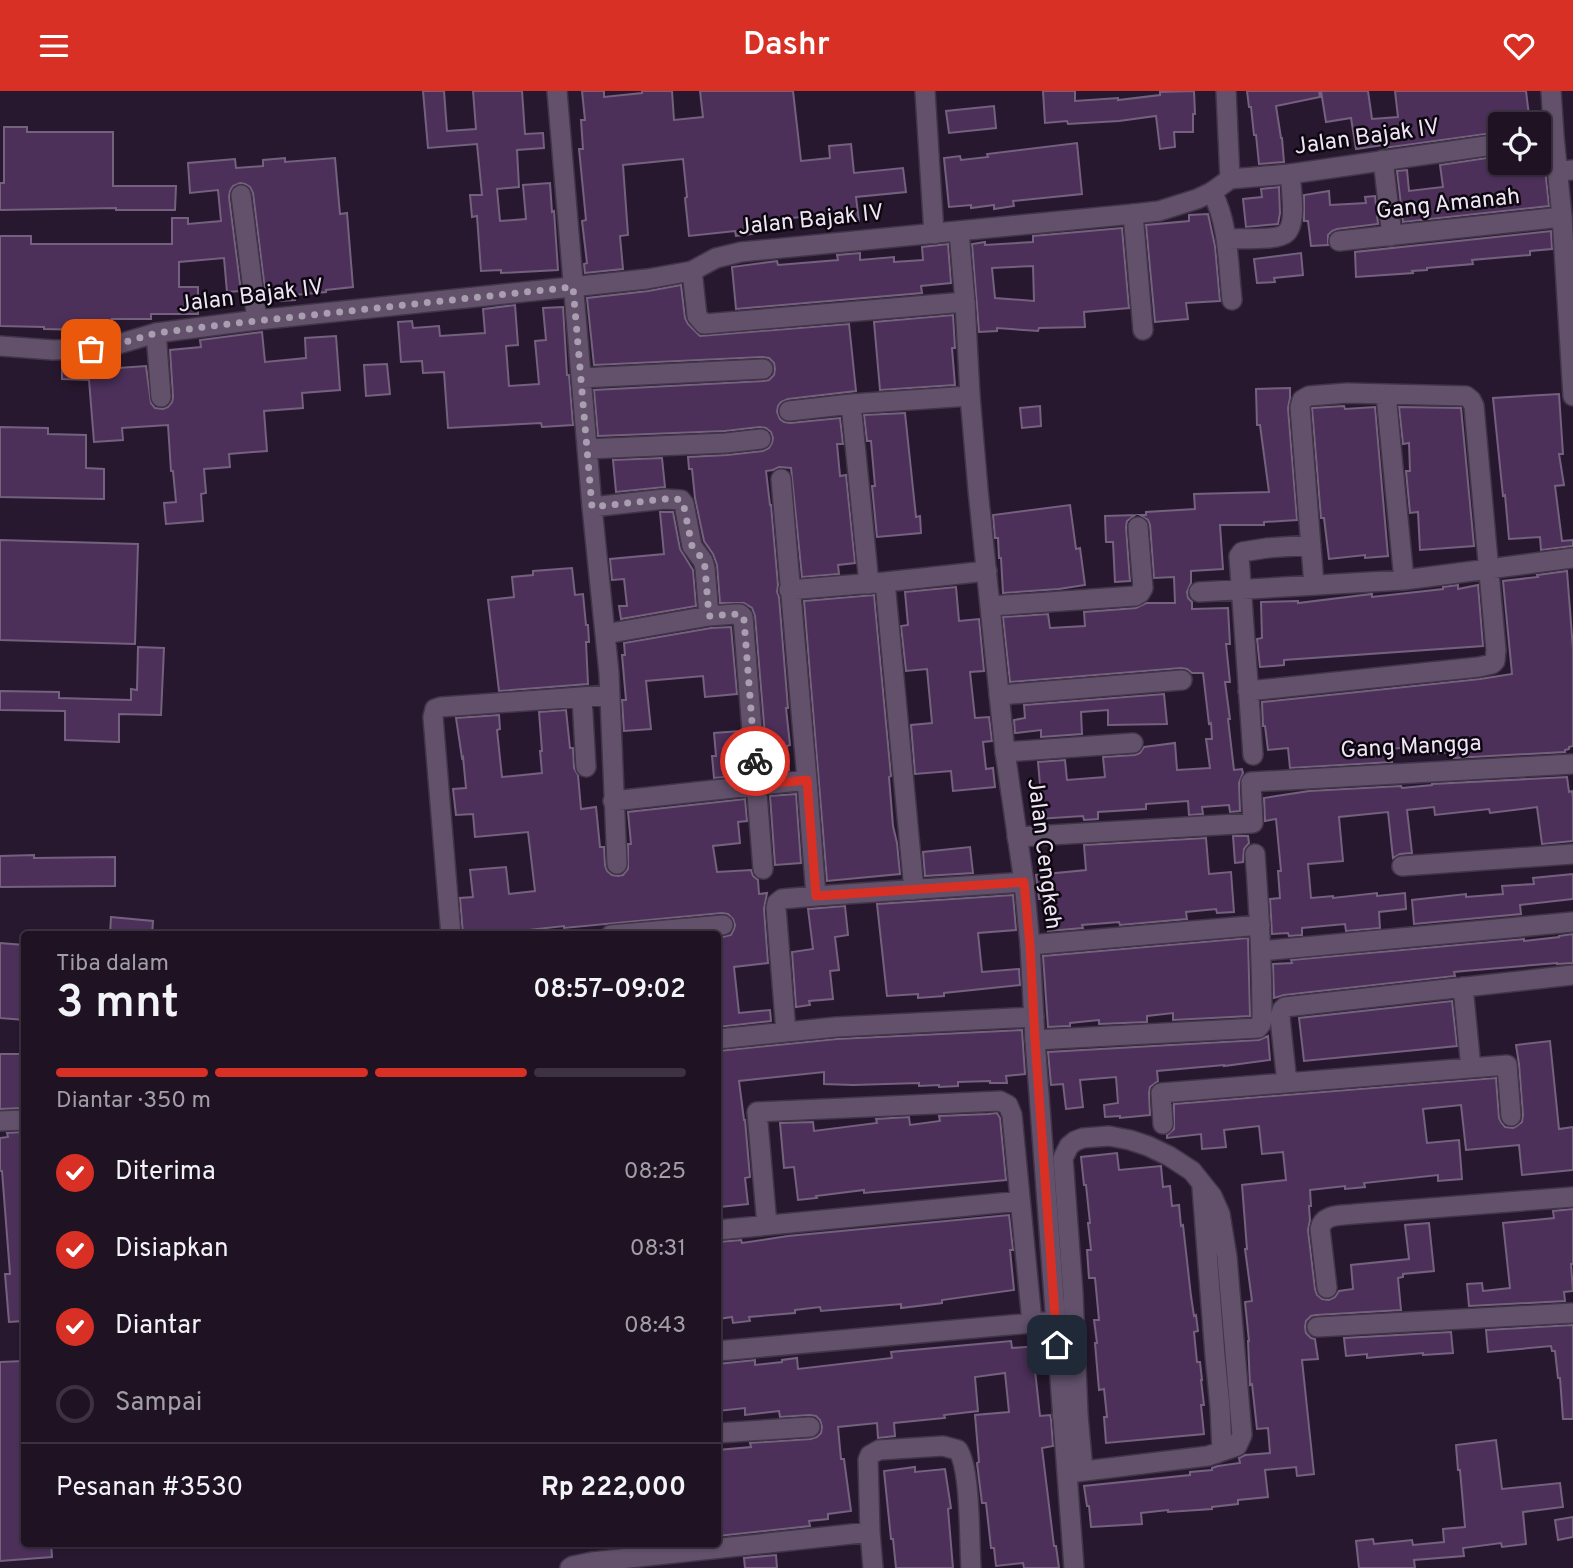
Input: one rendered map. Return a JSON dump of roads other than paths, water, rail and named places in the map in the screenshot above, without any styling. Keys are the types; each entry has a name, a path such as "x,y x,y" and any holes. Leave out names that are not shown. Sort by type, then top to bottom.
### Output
{"street":[{"path":"557,91 592,507 609,673 617,864"},
{"path":"925,91 934,234"},
{"path":"1226,91 1230,179"},
{"path":"1549,112 1551,91"},
{"name":"Jalan Bajak IV","path":"0,346 76,350 105,348 156,333 257,320 647,279 692,271 716,258 741,252 1159,211 1212,192 1230,179 1290,174 1488,146"},
{"path":"1551,146 1565,170 1562,217 1573,396"},
{"path":"1383,160 1392,236"},
{"path":"1226,239 1283,236 1287,232 1292,221 1290,174"},
{"path":"1212,192 1221,212 1232,300"},
{"path":"241,195 257,320"},
{"path":"1133,214 1143,330"},
{"name":"Gang Amanah","path":"1339,241 1562,217"},
{"name":"Jalan Cengkeh","path":"959,232 986,571 1005,752 1024,882 1030,945 1056,1321 1070,1415 1075,1472 1074,1568"},
{"path":"692,271 697,316 704,324 965,302"},
{"path":"156,333 161,397"},
{"path":"581,379 763,369"},
{"path":"1248,691 1479,667 1495,661 1490,570 1474,406 1471,400 1466,396 1347,393 1310,396 1303,400 1300,407 1314,585"},
{"path":"1386,395 1404,580"},
{"path":"789,411 970,396"},
{"path":"851,404 877,583 914,890"},
{"path":"587,449 761,439"},
{"path":"781,479 816,896"},
{"path":"592,507 665,499 681,500 692,546 704,561 709,616"},
{"path":"991,606 1135,596 1143,588 1138,527"},
{"path":"1252,755 1238,560 1242,552 1311,545"},
{"path":"1199,592 1404,580 1573,558"},
{"path":"789,590 986,571"},
{"path":"605,633 709,616 742,615 763,869"},
{"path":"999,695 1182,680"},
{"path":"451,931 433,717 435,709 609,695"},
{"path":"582,698 586,767"},
{"path":"1005,752 1133,743"},
{"name":"Gang Mangga","path":"1017,837 1253,823 1251,782 1573,764"},
{"path":"613,801 807,780"},
{"path":"1035,1040 1258,1028 1262,1018 1261,951 1255,854"},
{"path":"1402,866 1573,854"},
{"path":"786,1032 776,908 782,899 1024,882"},
{"path":"1261,951 1573,922"},
{"path":"656,931 723,925"},
{"path":"1030,945 1260,925"},
{"path":"1287,1083 1280,1018 1285,1007 1573,975"},
{"path":"1463,988 1471,1068"},
{"path":"721,1039 893,1023 1034,1017"},
{"path":"1163,1124 1161,1093 1507,1065 1511,1116"},
{"path":"767,1225 757,1112 1000,1101 1009,1105 1012,1115 1032,1322"},
{"path":"0,1121 21,1120"},
{"path":"1070,1415 1073,1293 1063,1168 1065,1151 1075,1141 1093,1136 1109,1136 1130,1140 1169,1156 1192,1171 1201,1182 1222,1451 1172,1462 1075,1472"},
{"path":"1327,1288 1321,1229 1321,1222 1326,1218 1573,1197"},
{"path":"721,1230 1020,1201"},
{"path":"1317,1327 1573,1313"},
{"path":"721,1351 1056,1321"},
{"path":"721,1433 810,1427"},
{"path":"873,1568 868,1460 870,1455 879,1450 943,1446 958,1450 965,1471 971,1568"},
{"path":"570,1568 592,1562 674,1561 870,1532"}]}
